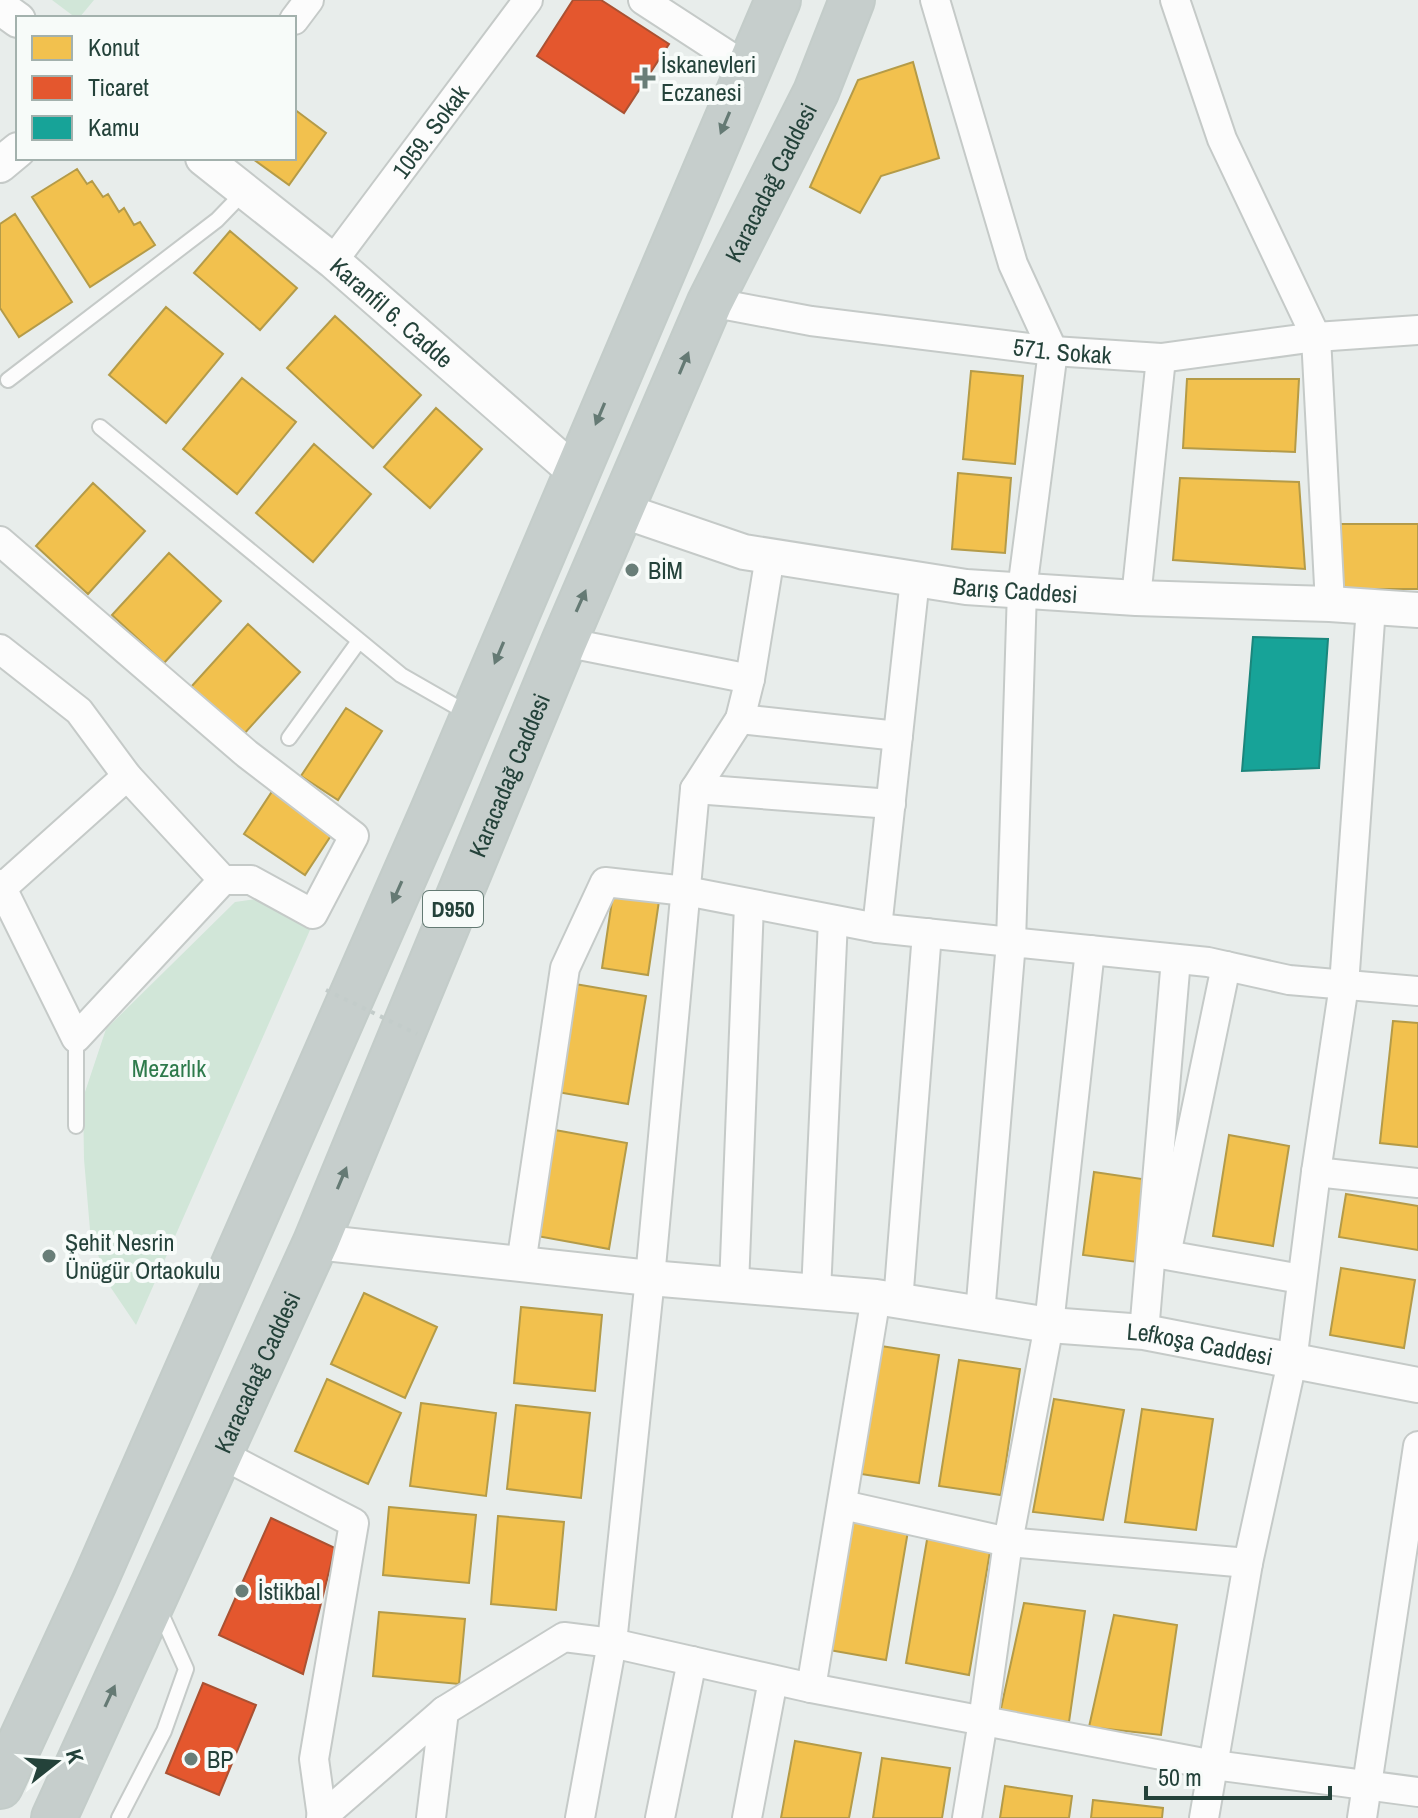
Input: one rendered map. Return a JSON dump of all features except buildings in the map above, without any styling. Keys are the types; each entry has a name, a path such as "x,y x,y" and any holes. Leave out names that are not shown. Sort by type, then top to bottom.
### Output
{"highway":[{"name":"D950","path":"0,1786 107,1554 472,716 778,0"},
{"name":"Karacadağ Caddesi","path":"54,1818 316,1242 564,642 710,302 816,92 857,2"}],"street":[{"path":"296,17 309,0"},
{"name":"1059. Sokak","path":"333,261 528,0"},
{"path":"643,0 749,69"},
{"path":"935,0 1013,264 1053,351 1022,590 1011,942 980,1314"},
{"path":"1175,0 1222,139 1316,337 1330,604"},
{"path":"0,165 16,152"},
{"name":"Karanfil 6. Cadde","path":"206,160 333,261 575,472"},
{"name":"571. Sokak","path":"710,302 811,321 1053,351 1161,358 1316,337 1418,330"},
{"path":"1136,598 1161,358"},
{"name":"Barış Caddesi","path":"621,510 744,552 966,587 1418,610"},
{"path":"0,541 247,754 354,836 313,914 251,880 223,880 76,1038 1,886 127,776"},
{"path":"580,1818 612,1643 650,1278 695,789 740,719 750,679 770,556"},
{"path":"877,928 915,579"},
{"path":"1204,1818 1248,1563 1292,1362 1301,1279 1344,985 1371,607"},
{"path":"564,642 750,679"},
{"path":"0,649 79,711 127,776 223,880"},
{"path":"740,719 898,736"},
{"path":"695,789 891,804"},
{"path":"521,1264 565,968 605,882 686,891 877,928 1176,959 1289,980 1418,991"},
{"path":"734,1286 749,905"},
{"path":"816,1292 833,920"},
{"path":"811,1688 843,1505 887,1299 927,933"},
{"path":"967,1818 1008,1542 1049,1325 1090,950"},
{"path":"1144,1332 1176,959"},
{"path":"1226,966 1166,1255 1301,1279"},
{"path":"1316,1172 1418,1183"},
{"name":"Lefkoşa Caddesi","path":"316,1242 650,1278 887,1299 1049,1325 1144,1332 1418,1385"},
{"path":"1362,1818 1418,1446"},
{"path":"219,1453 354,1523 314,1759 322,1818"},
{"path":"843,1505 1008,1542 1248,1563"},
{"path":"322,1818 444,1711 564,1637 612,1643 811,1688 1214,1765 1418,1792"},
{"path":"660,1818 692,1661"},
{"path":"747,1818 773,1680"},
{"path":"431,1818 444,1711"}],"lane":[{"path":"8,380 217,220 245,191"},
{"path":"100,427 401,675 472,716"},
{"path":"289,738 359,641"},
{"path":"76,1038 76,1126"},
{"path":"119,1818 164,1731 186,1669 154,1599"}],"path":[{"path":"326,990 417,1034"}],"green space":[{"path":"52,0 94,0 81,16 73,16"},
{"name":"Mezarlık","path":"269,897 310,930 136,1325 107,1282 90,1230 83,1098 106,1029 235,902"}],"place":[{"name":"İskanevleri Eczanesi","path":"645,78"},
{"name":"BİM","path":"632,570"},
{"name":"Şehit Nesrin Ünügür Ortaokulu","path":"49,1256"},
{"name":"İstikbal","path":"242,1591"},
{"name":"BP","path":"191,1759"}]}
